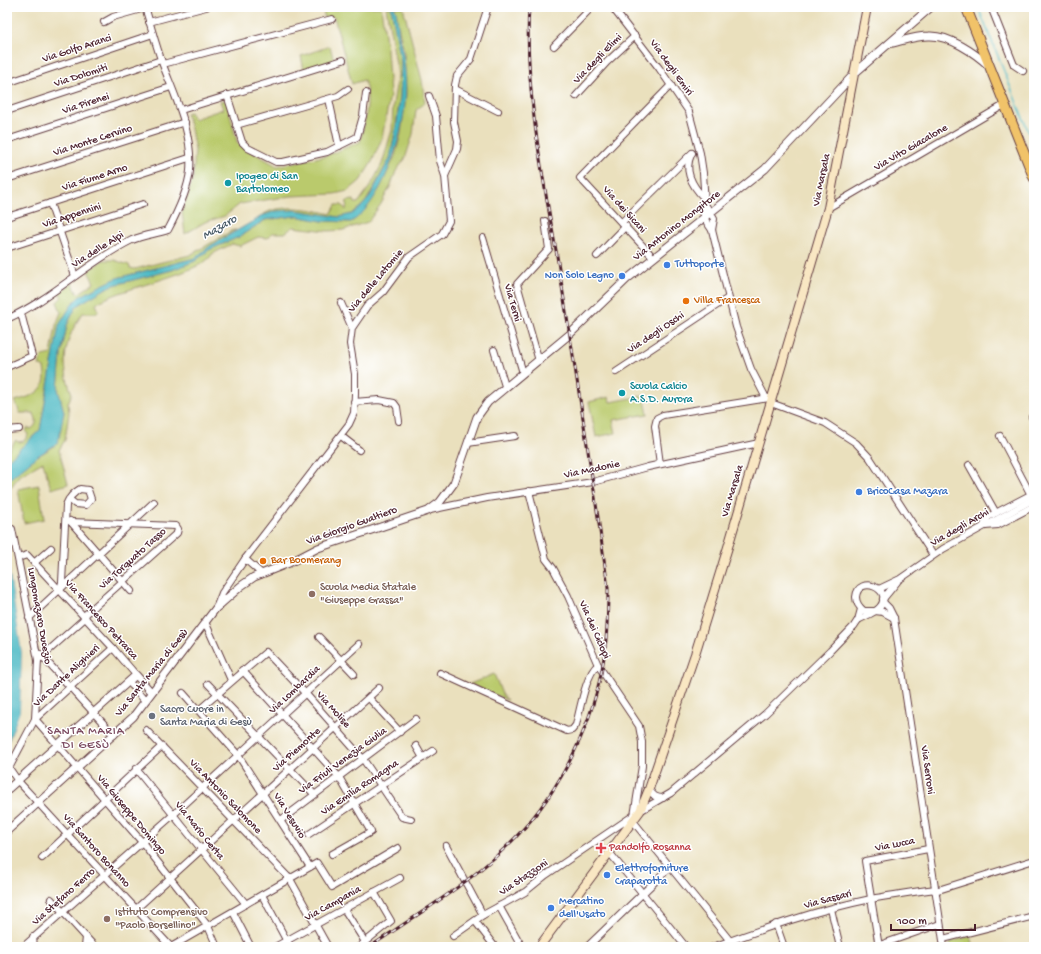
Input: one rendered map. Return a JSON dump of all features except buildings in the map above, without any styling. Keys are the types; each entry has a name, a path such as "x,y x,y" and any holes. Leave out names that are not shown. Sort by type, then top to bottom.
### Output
{"main road":[{"name":"Via Marsala","path":"540,947 635,817 649,790 695,654 828,208 868,7"},
{"path":"966,7 1034,178"}],"street":[{"path":"104,22 113,17 145,7"},
{"name":"Via delle Alpi","path":"7,319 29,309 114,250 134,239 168,230 175,218 190,170 185,122 162,62 145,7"},
{"path":"149,22 206,7"},
{"path":"445,176 457,149 458,141 454,122 455,89 458,76 471,59 488,7"},
{"path":"554,46 592,7"},
{"name":"Via degli Emiri","path":"612,7 671,85 689,112 699,148 705,201 703,212 704,218"},
{"name":"Via Antonino Mongitore","path":"428,510 448,493 458,474 468,443 482,410 505,386 539,361 588,317 616,289 653,257 712,213 765,169 856,72 931,7"},
{"path":"991,7 1014,66 1023,71"},
{"name":"Via Dolomiti","path":"7,111 162,62 332,19"},
{"name":"Via Golfo Aranci","path":"7,82 153,34"},
{"path":"886,45 910,38 930,35 952,41 970,51 989,66"},
{"name":"Via degli Elimi","path":"576,96 607,62 635,36"},
{"path":"181,110 343,60"},
{"name":"Via dei Sicani","path":"653,257 580,178 671,85"},
{"name":"Via Pirenei","path":"7,140 171,86"},
{"path":"236,125 329,99 338,96 348,89"},
{"path":"455,89 498,111"},
{"path":"227,95 242,142 248,148 276,162 318,154 357,137 363,116 366,93"},
{"name":"Via delle Latomie","path":"216,608 222,593 245,559 297,489 341,436 354,413 355,374 350,344 352,328 367,306 384,292 409,257 442,234 447,228 450,214 445,176 440,161 436,116 429,96"},
{"path":"329,99 339,146"},
{"name":"Via Vito Giacalone","path":"828,208 1004,105"},
{"name":"Via Monte Cervino","path":"7,179 185,122"},
{"path":"597,256 624,224 692,153 699,148"},
{"path":"692,153 688,160 690,179 692,185 705,201 712,213 714,219 712,230"},
{"name":"Via Fiume Arno","path":"7,217 189,158"},
{"path":"50,203 75,276"},
{"name":"Via Appennini","path":"7,248 143,204"},
{"path":"704,218 712,230 728,298 745,353 770,400"},
{"path":"539,361 517,284 549,249 545,221"},
{"name":"Via Terni","path":"483,238 523,373"},
{"name":"Via degli Oschi","path":"616,372 728,298"},
{"path":"341,303 352,328"},
{"path":"7,367 32,356 21,313"},
{"path":"494,350 505,386"},
{"path":"354,402 379,400 394,403 397,407 399,421"},
{"path":"660,464 655,426 657,418 663,415 770,400 825,423 856,443 870,458 933,555"},
{"path":"7,430 19,429"},
{"path":"341,436 359,450"},
{"path":"468,443 515,436"},
{"path":"1000,436 1033,496 996,513 988,518 984,526 998,526 1034,506"},
{"name":"Via Madonie","path":"428,510 487,498 593,482 660,464 759,443"},
{"path":"969,465 996,513"},
{"name":"Via dei Ciclopi","path":"529,491 546,559 553,568 568,596 598,665 639,726 642,742 642,766 635,817"},
{"name":"Via degli Archi","path":"879,589 900,579 933,555 1033,496"},
{"path":"60,591 62,582 65,515 69,499"},
{"path":"29,618 60,591 154,502"},
{"name":"Via Giorgio Gualtiero","path":"216,608 241,586 262,574 318,548 428,510"},
{"path":"65,515 131,591"},
{"name":"Via Torquato Tasso","path":"40,658 85,618 86,614 177,533 178,529 176,526 71,522"},
{"name":"Lungomazaro Ducezio","path":"8,770 35,719 40,658 36,650 29,618 12,529"},
{"path":"34,563 51,548"},
{"name":"Via Francesco Petrarca","path":"18,558 27,555 152,692"},
{"path":"245,559 262,574"},
{"name":"Via degli Archi","path":"883,601 900,579"},
{"path":"858,620 874,611 883,601 879,589 868,585 860,589 857,594 856,601 861,609 867,612 874,611 883,612 894,618"},
{"name":"Via Serroni","path":"883,601 889,608 894,618 944,947"},
{"name":"Via Santa Maria di Gesù","path":"7,832 133,717 206,624 216,608"},
{"path":"858,620 861,609"},
{"name":"Via Stazzoni","path":"453,936 483,915 525,892 605,836 665,798 765,714 847,635 858,620"},
{"path":"206,624 231,680"},
{"path":"319,636 354,674"},
{"name":"Via Lombardia","path":"173,815 359,644"},
{"name":"Via Dante Alighieri","path":"35,719 113,648"},
{"name":"Via Molise","path":"199,710 242,670 266,652 363,758 402,817 411,819"},
{"path":"40,658 71,686 114,735"},
{"path":"440,673 567,731 572,730 576,724 589,678 594,667 598,665"},
{"path":"242,670 339,777 371,832 332,854"},
{"path":"7,790 136,675"},
{"path":"129,682 145,701"},
{"path":"208,684 314,794"},
{"name":"Via Piemonte","path":"136,909 379,688"},
{"name":"Via Vesuvio","path":"183,693 238,755 310,867"},
{"path":"369,698 400,732"},
{"name":"Via Giuseppe Domingo","path":"35,719 142,842 208,926 217,947"},
{"name":"Via Friuli Venezia Giulia","path":"281,820 416,719"},
{"name":"Via Antonio Salomone","path":"146,730 290,879 328,947"},
{"path":"42,858 162,746"},
{"path":"416,746 423,758"},
{"name":"Via Emilia Romagna","path":"309,834 433,751"},
{"name":"Via Santoro Bonanno","path":"8,770 170,947"},
{"name":"Via Mario Certa","path":"136,770 246,904"},
{"path":"649,790 658,798 665,798"},
{"name":"Via Stefano Ferro","path":"23,947 104,874 173,815"},
{"path":"635,817 670,867 735,947"},
{"path":"605,836 611,850 642,893 686,947"},
{"path":"446,846 483,915"},
{"path":"170,947 317,863 332,887 398,848"},
{"name":"Via Lucca","path":"871,899 865,861 928,848"},
{"name":"Via Sassari","path":"713,947 776,924 831,909 871,899 935,890 1034,860"},
{"path":"587,947 670,867"},
{"name":"Via Campania","path":"275,947 400,878"},
{"path":"359,947 391,920 374,892"},
{"path":"262,895 290,947"},
{"path":"51,899 95,947"},
{"path":"871,899 877,946 940,924"},
{"path":"499,906 522,947"},
{"path":"344,909 365,942"},
{"path":"831,909 840,947"},
{"path":"233,912 251,947"},
{"path":"943,940 1034,916"},
{"path":"475,921 495,947"},
{"path":"776,924 784,947"},
{"path":"85,947 86,937"},
{"path":"33,938 34,947"}],"green space":[{"path":"322,7 381,7 387,49 390,95 382,138 372,162 360,181 348,191 334,194 291,196 240,204 225,216 205,222 185,234 182,212 193,179 195,150 186,113 190,112 194,119 223,109 220,101 226,100 237,142 241,146 277,166 325,156 360,142 367,103 364,80 352,84 334,17 325,19"},
{"path":"386,7 391,7 400,52 400,97 390,158 365,203 352,214 339,217 295,210 260,217 267,212 284,208 314,210 331,214 336,205 342,205 346,210 347,201 354,200 355,203 358,203 371,185 382,164 392,130 393,104 398,75"},
{"path":"394,7 403,7 422,80 425,103 416,110 413,134 405,159 396,171 391,185 381,204 368,222 343,230 328,231 293,227 285,233 272,233 268,238 258,237 240,246 232,244 212,254 206,261 194,268 107,298 96,304 99,311 95,313 83,313 68,342 65,362 68,383 72,394 68,403 69,413 65,440 59,450 68,484 51,489 43,462 19,476 7,493 7,481 36,457 53,447 64,413 58,389 61,355 67,325 76,307 81,303 110,286 172,270 195,261 209,250 239,237 265,220 295,216 322,221 351,222 364,211 380,188 395,156 401,134 406,95 405,70 404,52"},
{"path":"330,46 334,61 304,70 301,56"},
{"path":"233,230 236,230 210,246 195,258 117,278 79,297 59,325 40,430 7,461 7,450 9,450 16,440 18,442 24,441 28,435 26,431 27,428 31,429 36,423 33,413 20,413 15,401 28,397 42,387 45,376 44,368 39,365 42,356 51,354 56,325 61,312 57,302 62,297 59,293 72,283 78,294 94,283 88,271 103,260 114,260 129,265 130,268 135,269 190,255"},
{"path":"644,396 648,414 613,420 616,433 596,437 589,402 609,397 610,402"},
{"path":"39,485 44,519 24,523 18,489"},
{"path":"494,674 502,694 507,700 470,684"},
{"path":"971,936 974,947 949,947 951,946 950,942"}],"water":[{"name":"Mazaro","path":"391,7 394,7 396,11 399,38 404,60 406,95 404,113 401,131 390,165 380,188 366,209 351,222 322,221 295,216 265,220 239,237 209,250 195,261 172,270 110,286 81,303 76,307 67,325 61,354 58,389 64,412 58,443 36,457 7,481 7,461 40,430 59,325 72,304 79,297 117,278 195,258 210,246 264,215 276,211 295,210 339,217 352,214 369,198 390,158 400,97 401,62"},
{"path":"7,557 22,653 20,712 7,745"}],"pier":[{"path":"8,562 10,562 13,575 24,653 22,712 7,747 20,711 22,653"}],"waterway":[{"path":"978,7 1034,145"}],"railway":[{"path":"370,947 440,900 475,874 507,846 524,828 555,787 579,742 596,694 604,659 607,629 608,588 577,380 536,132 529,68 529,7"}],"place":[{"name":"Ipogeo di San Bartolomeo","path":"228,183"},
{"name":"Tuttoporte","path":"667,265"},
{"name":"Non Solo Legno","path":"622,276"},
{"name":"Villa Francesca","path":"686,301"},
{"name":"Scuola Calcio A.S.D. Aurora","path":"622,393"},
{"name":"BricoCasa Mazara","path":"859,492"},
{"name":"Bar Boomerang","path":"263,561"},
{"name":"Scuola Media Statale \"Giuseppe Grassa\"","path":"312,594"},
{"name":"Sacro Cuore in Santa Maria di Gesù","path":"152,716"},
{"name":"Pandolfo Rosanna","path":"601,848"},
{"name":"Elettroforniture Craparotta","path":"607,875"},
{"name":"Mercatino dell'Usato","path":"551,908"},
{"name":"Istituto Comprensivo \"Paolo Borsellino\"","path":"107,919"}],"district":[{"name":"SANTA MARIA DI GESÙ","path":"86,739"}]}
